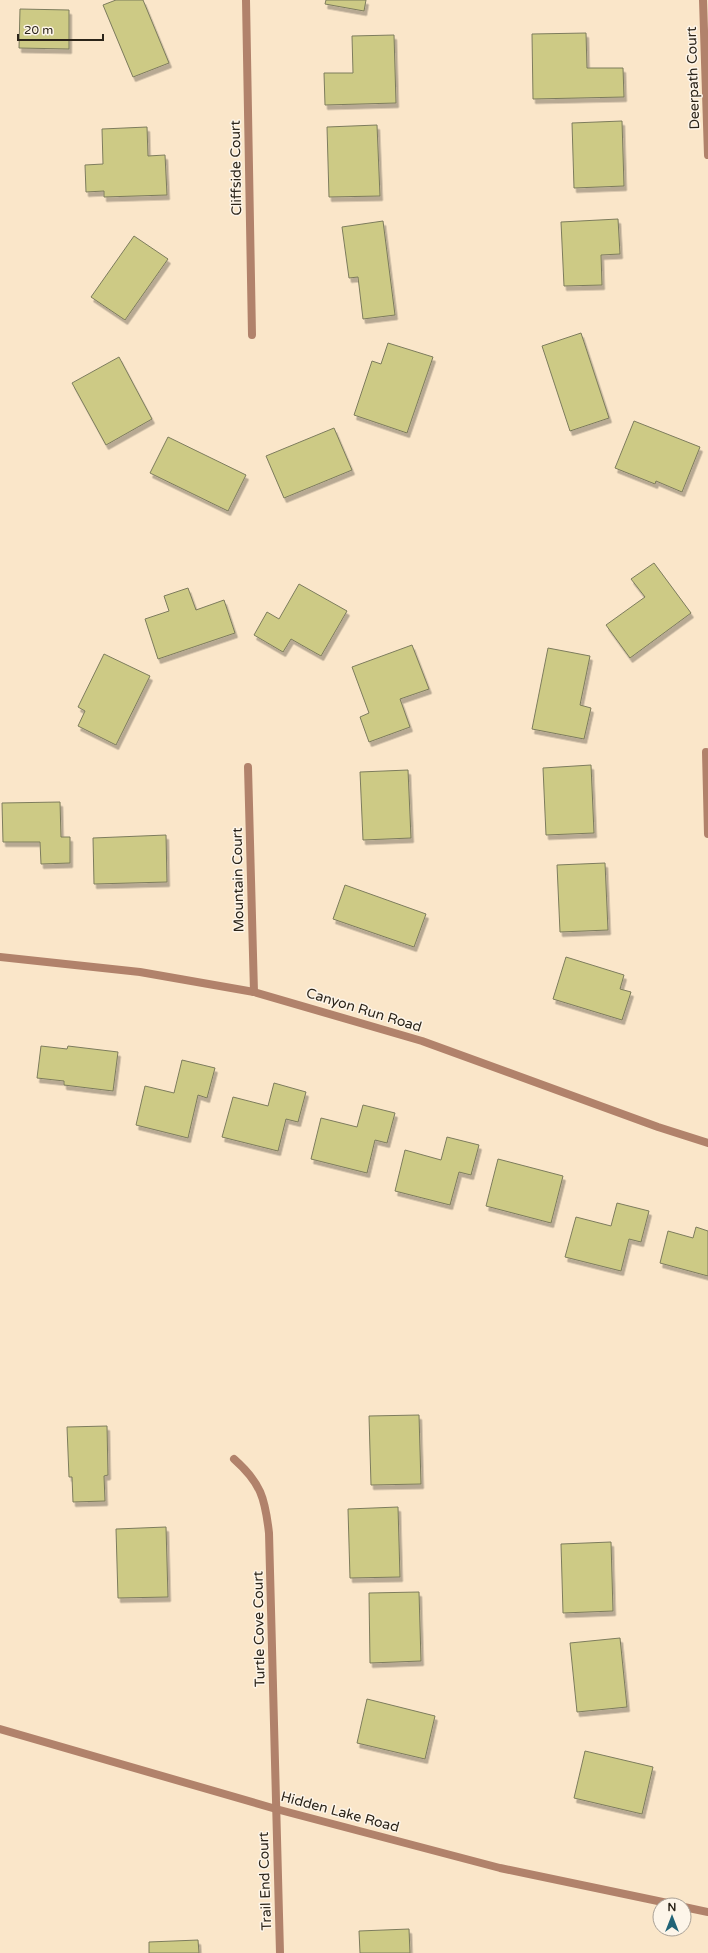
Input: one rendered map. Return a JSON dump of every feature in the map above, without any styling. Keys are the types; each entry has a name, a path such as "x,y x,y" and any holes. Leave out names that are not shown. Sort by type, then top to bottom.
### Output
{"street":[{"name":"Cliffside Court","path":"246,0 252,335"},
{"name":"Deerpath Court","path":"703,0 708,155"},
{"path":"706,752 708,834"},
{"name":"Mountain Court","path":"248,767 254,992"},
{"name":"Canyon Run Road","path":"0,957 140,972 254,992 422,1041 658,1127 708,1143"},
{"name":"Turtle Cove Court","path":"234,1459 250,1473 260,1490 268,1518 276,1809"},
{"name":"Hidden Lake Road","path":"0,1729 276,1809 500,1868 652,1900"},
{"name":"Trail End Court","path":"276,1809 280,1953"},
{"path":"692,1908 708,1912"}],"building":[{"path":"116,0 143,0 169,63 133,77 103,5"},
{"path":"326,0 366,0 364,11 325,4"},
{"path":"20,9 69,10 69,49 19,48"},
{"path":"586,33 587,68 623,68 624,97 533,99 532,34"},
{"path":"394,35 396,103 325,105 324,73 353,73 352,36"},
{"path":"622,121 624,186 574,188 572,123"},
{"path":"377,125 380,196 329,197 327,127"},
{"path":"147,127 148,156 165,155 167,195 104,197 104,191 86,192 85,165 103,164 102,129"},
{"path":"618,219 620,254 601,255 602,285 564,286 561,222"},
{"path":"383,221 395,315 363,319 358,277 349,278 342,227"},
{"path":"134,236 168,259 125,320 91,297"},
{"path":"581,333 609,418 570,431 542,346"},
{"path":"388,343 433,357 407,433 354,415 372,361 381,364"},
{"path":"119,357 152,419 106,445 72,383"},
{"path":"634,421 700,447 682,492 656,481 655,484 615,468"},
{"path":"334,428 352,470 284,498 266,456"},
{"path":"168,437 246,475 228,511 150,473"},
{"path":"654,563 691,613 630,658 606,625 645,597 631,579"},
{"path":"299,584 347,611 321,656 291,639 283,652 254,635 267,612 279,619"},
{"path":"188,588 196,610 224,600 235,633 158,659 145,619 169,611 164,596"},
{"path":"412,645 429,689 400,699 410,727 369,742 360,717 369,713 352,667"},
{"path":"548,648 590,656 580,705 591,708 584,739 532,729"},
{"path":"104,654 150,676 116,745 78,726 85,711 78,707"},
{"path":"591,765 594,833 546,835 543,768"},
{"path":"408,770 411,838 363,840 360,772"},
{"path":"60,802 61,837 70,837 70,863 41,864 40,842 3,842 2,803"},
{"path":"166,835 167,882 94,884 93,838"},
{"path":"605,863 608,930 560,932 557,865"},
{"path":"345,885 426,914 414,947 333,919"},
{"path":"566,957 624,975 620,989 631,992 622,1020 553,999"},
{"path":"41,1046 67,1049 68,1046 118,1052 113,1091 64,1085 64,1081 37,1078"},
{"path":"182,1060 215,1068 207,1098 198,1095 188,1138 136,1125 145,1086 174,1093"},
{"path":"274,1083 306,1092 298,1122 286,1119 278,1151 222,1137 233,1097 268,1106"},
{"path":"363,1105 395,1113 387,1143 375,1140 367,1173 311,1159 321,1118 357,1127"},
{"path":"447,1137 479,1145 471,1175 459,1172 450,1205 395,1191 405,1150 441,1160"},
{"path":"498,1159 563,1176 551,1223 486,1206"},
{"path":"617,1203 649,1211 641,1242 629,1239 621,1271 565,1257 576,1217 611,1226"},
{"path":"696,1227 708,1231 708,1276 660,1263 668,1231 693,1238"},
{"path":"419,1415 421,1484 371,1485 369,1416"},
{"path":"107,1426 108,1475 104,1476 105,1501 73,1502 72,1477 69,1477 67,1427"},
{"path":"398,1507 400,1577 350,1578 348,1509"},
{"path":"166,1527 168,1597 118,1598 116,1529"},
{"path":"611,1542 613,1611 563,1613 561,1544"},
{"path":"419,1592 421,1661 370,1663 369,1593"},
{"path":"620,1638 627,1707 577,1712 570,1643"},
{"path":"367,1699 435,1716 425,1759 357,1743"},
{"path":"585,1751 653,1767 642,1814 574,1798"},
{"path":"409,1929 410,1953 360,1953 359,1931"},
{"path":"198,1940 199,1953 149,1953 149,1942"}]}
